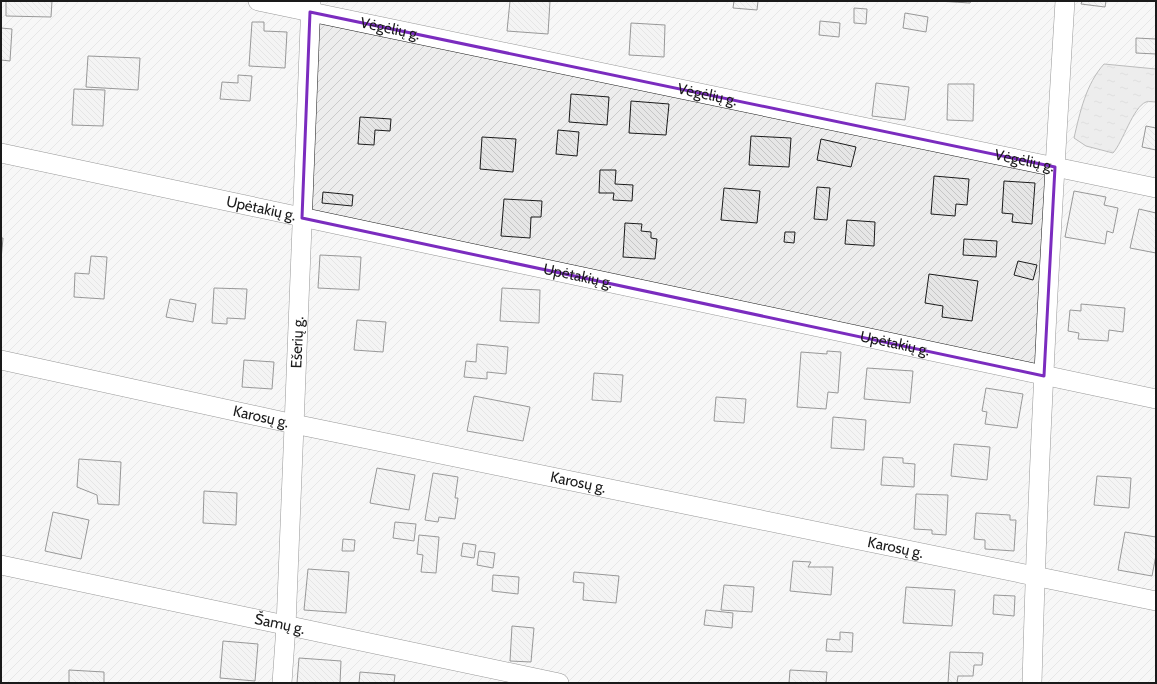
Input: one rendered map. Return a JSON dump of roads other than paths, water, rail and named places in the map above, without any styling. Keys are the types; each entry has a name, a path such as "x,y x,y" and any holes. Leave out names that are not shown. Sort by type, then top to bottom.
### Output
{"street":[{"name":"Vėgėlių g.","path":"258,1 310,7 1055,168 1156,188"},
{"path":"1032,683 1044,376 1065,1"},
{"name":"Ešerių g.","path":"282,683 286,626 310,7"},
{"name":"Upėtakių g.","path":"1,153 1156,399"},
{"name":"Karosų g.","path":"1,360 294,424 1156,601"},
{"name":"Šamų g.","path":"1,565 559,683"}],"water":[{"path":"1104,64 1156,69 1156,102 1146,102 1141,105 1132,117 1121,141 1113,153 1086,146 1074,138 1081,108 1088,89"}]}
